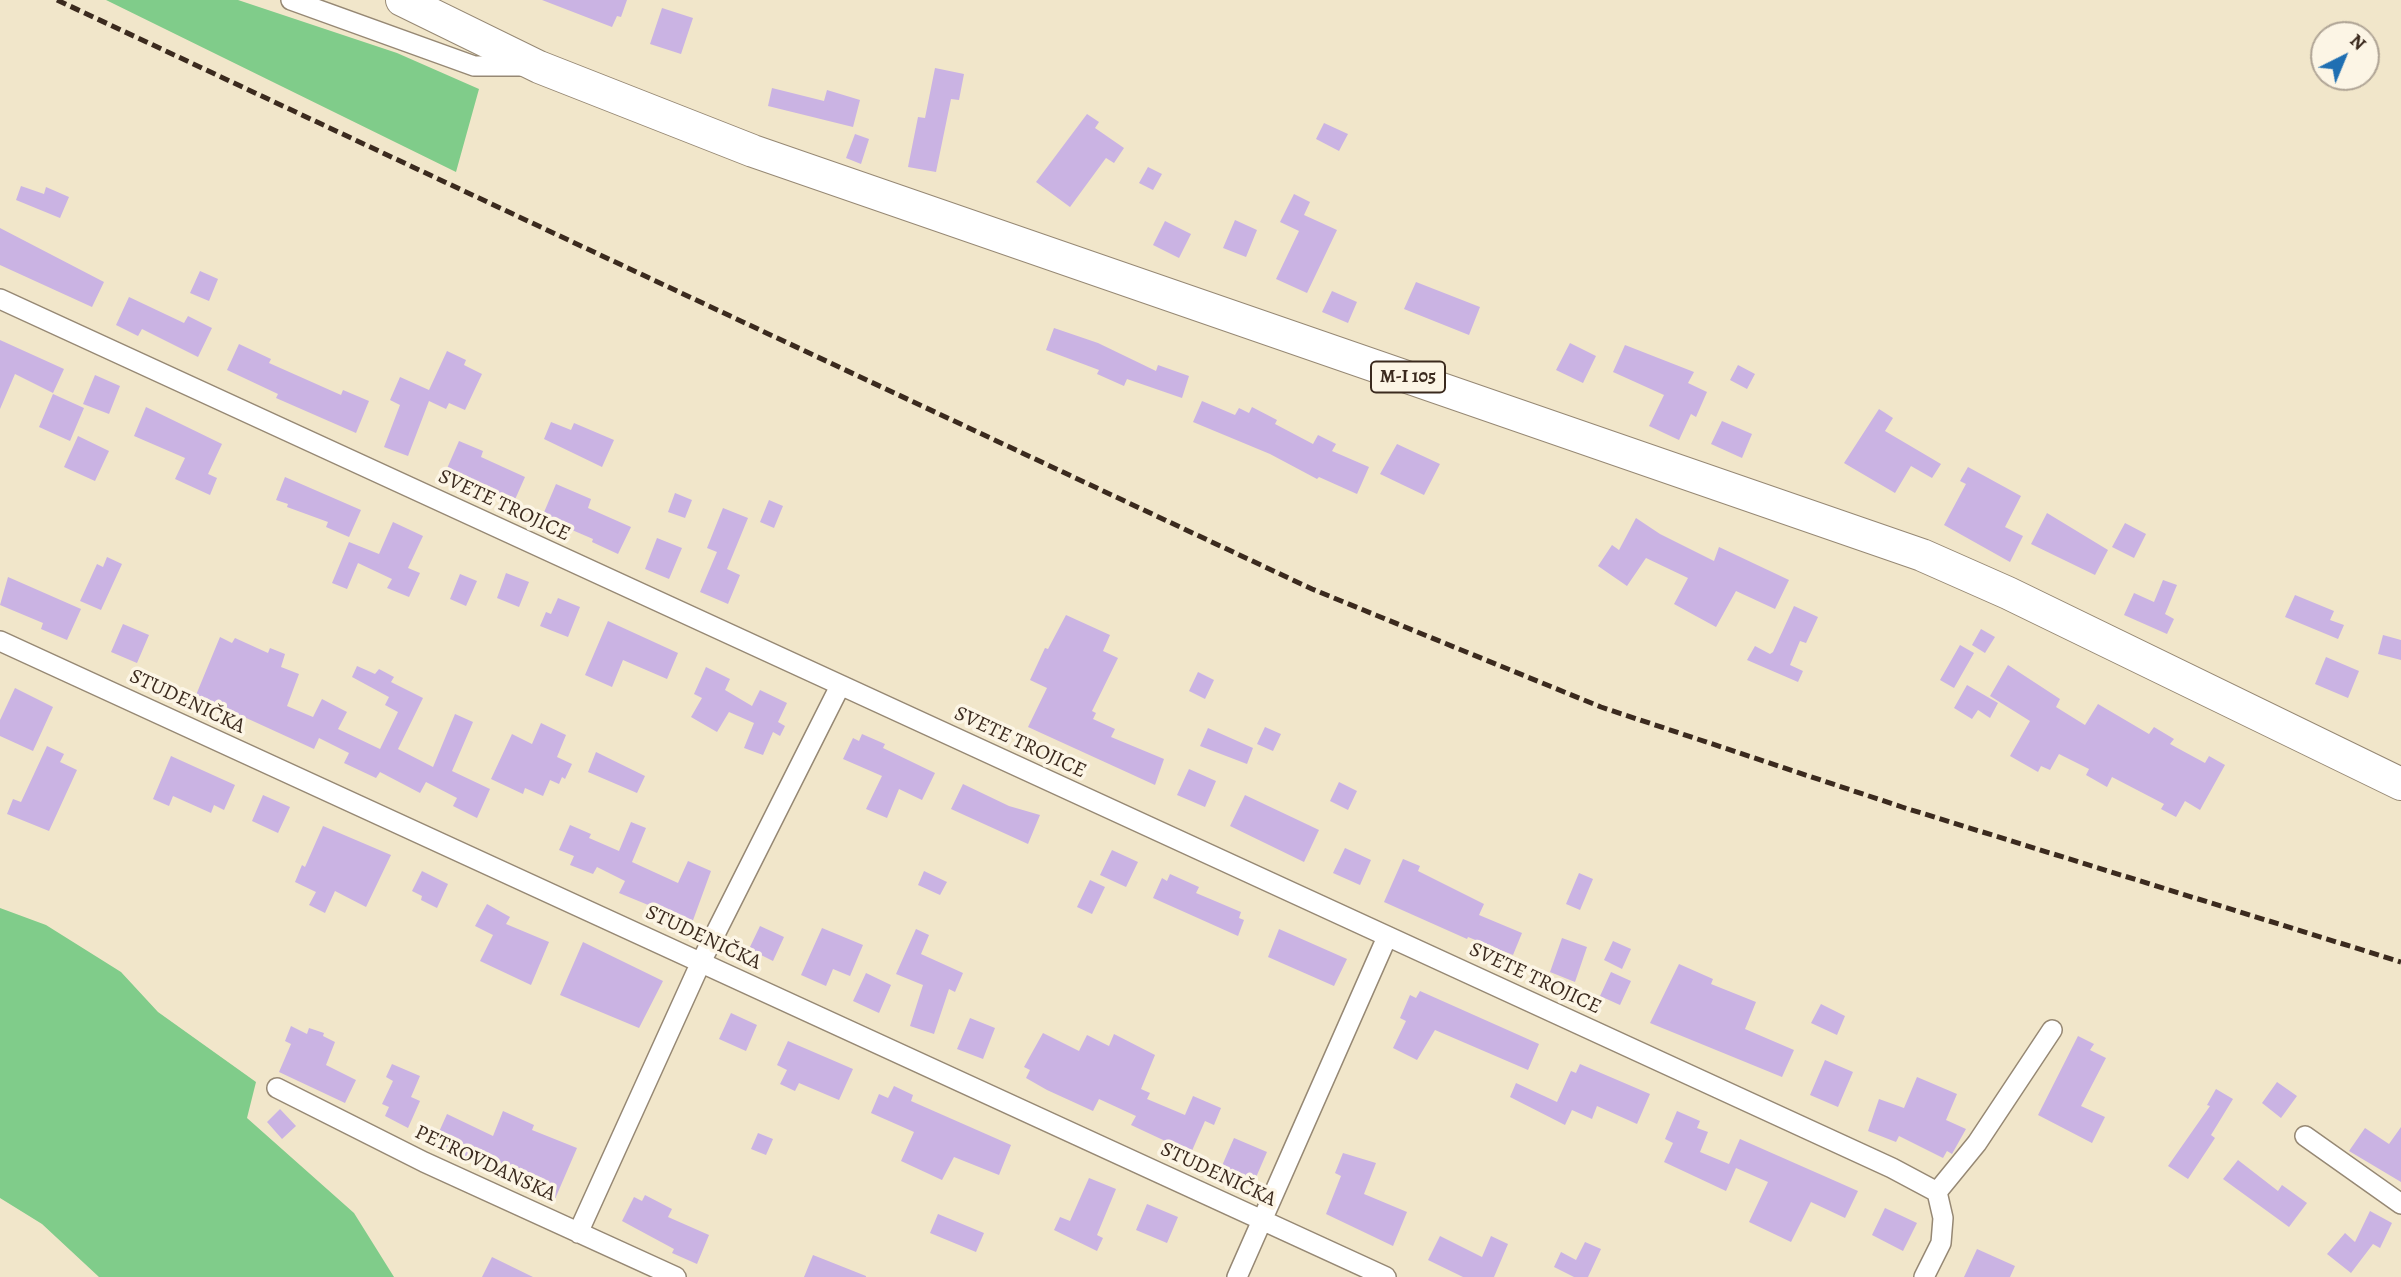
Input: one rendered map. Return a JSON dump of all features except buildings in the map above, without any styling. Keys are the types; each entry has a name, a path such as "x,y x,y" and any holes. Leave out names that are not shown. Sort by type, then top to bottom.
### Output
{"main road":[{"name":"M-I 105","path":"402,0 539,66 753,151 1922,555 2008,593 2401,784"}],"street":[{"path":"291,0 474,66 539,66"},
{"name":"SVETE TROJICE","path":"0,299 1937,1192"},
{"name":"STUDENIČKA","path":"0,642 1386,1277"},
{"path":"578,1233 701,962 840,686"},
{"path":"1237,1277 1387,937"},
{"path":"1924,1277 1941,1243 1944,1218 1937,1192 1977,1143 2052,1030"},
{"name":"PETROVDANSKA","path":"277,1088 425,1162 676,1277"},
{"path":"2305,1136 2401,1205"}],"green space":[{"path":"106,0 238,0 397,53 479,89 456,172"},
{"path":"0,908 46,925 121,972 158,1012 256,1082 247,1118 354,1213 394,1277 99,1277 42,1224 0,1198"}],"railway":[{"path":"57,0 1312,589 1601,707 1902,807 2401,962"}]}
